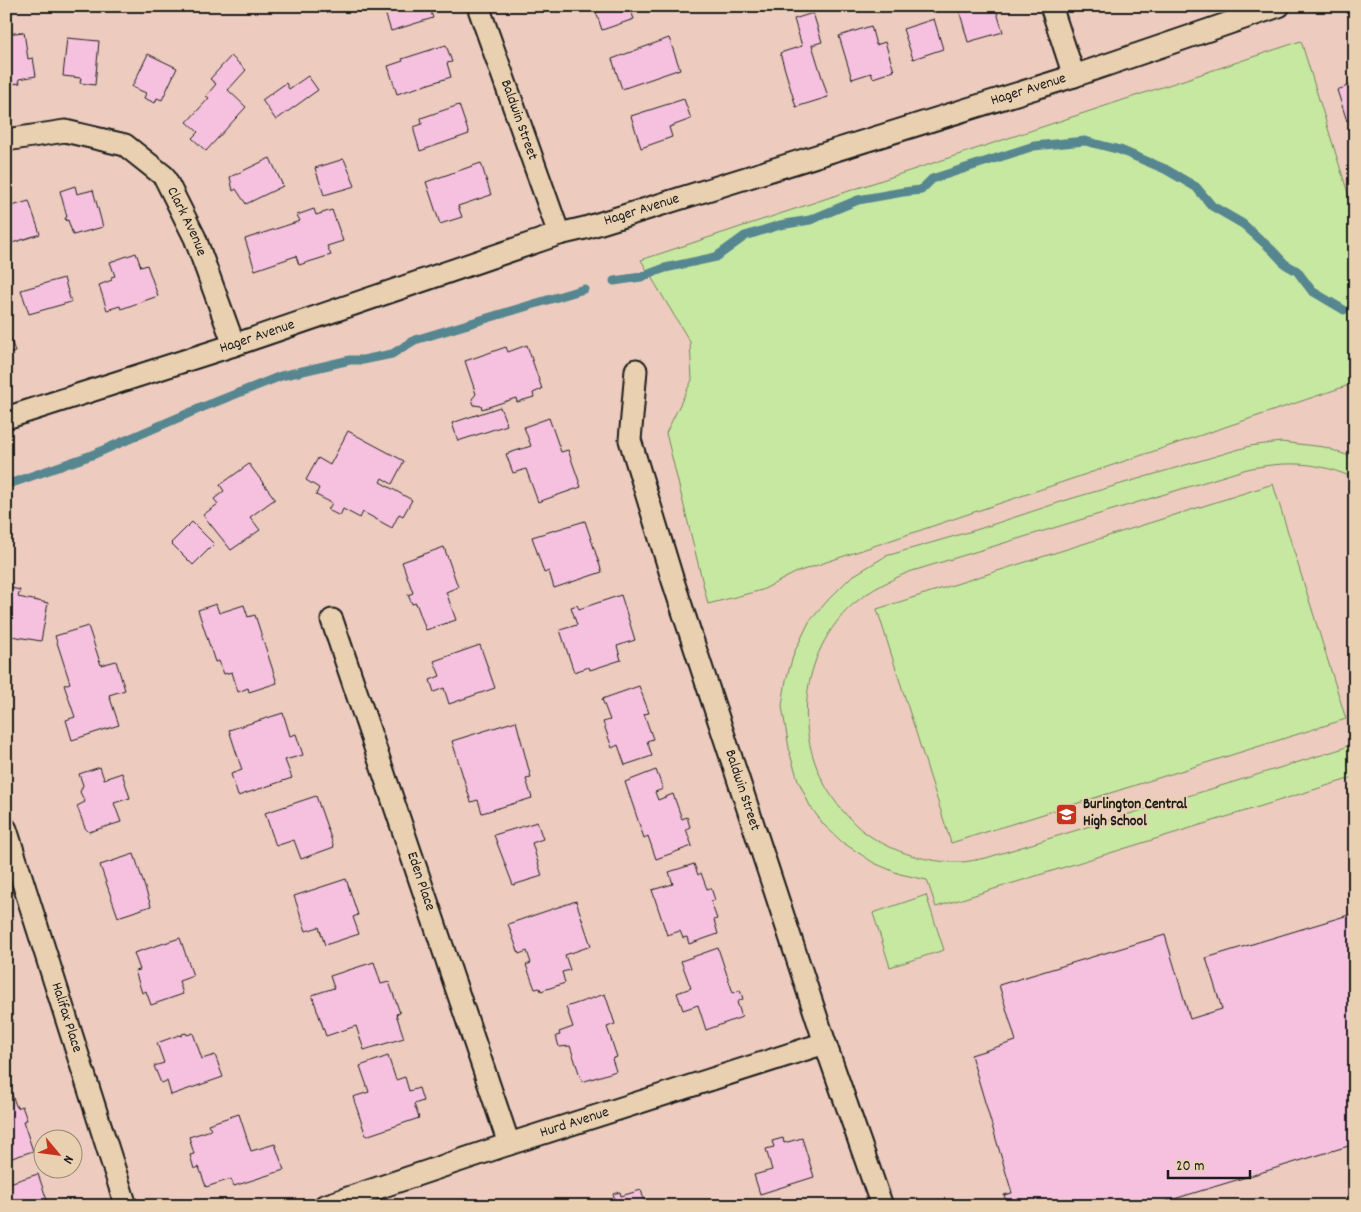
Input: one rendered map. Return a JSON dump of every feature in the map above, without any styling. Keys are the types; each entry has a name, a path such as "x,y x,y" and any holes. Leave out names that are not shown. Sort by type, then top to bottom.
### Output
{"street":[{"name":"Baldwin Street","path":"478,6 559,234"},
{"path":"1051,6 1074,76"},
{"name":"Hager Avenue","path":"6,418 234,345 559,234 585,228 1074,76 1279,6"},
{"name":"Clark Avenue","path":"6,140 65,131 126,146 164,176 195,238 234,345"},
{"name":"Baldwin Street","path":"636,370 630,440 673,581 825,1043 882,1206"},
{"name":"Eden Place","path":"332,620 509,1144"},
{"name":"Halifax Place","path":"6,829 126,1206"},
{"name":"Hurd Avenue","path":"324,1206 349,1202 509,1144 825,1043"}],"green space":[{"path":"1301,41 1355,216 1355,383 797,572 762,590 708,604 666,433 692,380 690,342 641,260"},
{"path":"1281,442 1324,447 1355,458 1355,479 1329,469 1302,464 1261,466 1247,469 909,572 875,589 845,612 828,634 816,659 809,684 806,711 808,737 815,763 826,787 842,810 860,829 899,851 936,861 948,862 963,862 986,858 1341,749 1355,742 1355,777 936,907 927,880 900,874 874,863 842,842 824,825 810,806 798,780 790,754 782,706 786,680 794,653 809,622 851,577 886,556 1250,446"},
{"path":"1273,484 1346,719 951,843 877,609"},
{"path":"926,895 944,950 890,967 873,913"}],"building":[{"path":"383,6 429,6 433,18 391,31"},
{"path":"594,6 629,6 634,19 602,30"},
{"path":"958,6 995,6 1003,32 968,42"},
{"path":"813,13 822,42 812,45 828,97 796,107 780,53 802,46 794,19"},
{"path":"934,19 943,49 913,59 903,29"},
{"path":"871,26 876,45 885,42 894,71 873,78 871,73 852,79 839,36"},
{"path":"24,32 28,59 33,58 36,76 19,79 20,83 11,84 10,79 6,80 6,34"},
{"path":"67,38 99,41 95,85 80,83 81,78 63,76"},
{"path":"669,38 680,69 622,89 612,59"},
{"path":"446,45 452,62 447,63 451,77 397,94 388,66 403,61 402,59"},
{"path":"148,54 177,68 162,100 157,98 155,103 144,98 146,93 132,87"},
{"path":"231,56 246,70 228,90 246,107 206,151 192,138 198,132 187,122 209,98 206,96 216,84 210,79"},
{"path":"308,76 318,90 276,120 262,100 286,83 289,89"},
{"path":"1355,77 1355,118 1347,121 1337,90 1353,84 1351,78"},
{"path":"684,99 691,119 669,127 672,137 641,148 631,116"},
{"path":"459,105 469,134 420,151 414,127 422,124 421,118"},
{"path":"270,158 283,186 246,204 236,189 233,191 230,177"},
{"path":"344,159 355,186 324,195 315,168"},
{"path":"481,163 491,195 458,206 462,217 440,224 426,182"},
{"path":"75,186 77,194 93,190 103,227 73,235 68,220 66,221 65,218 67,217 60,191"},
{"path":"29,201 40,234 9,244 6,236 6,206 11,203 12,206"},
{"path":"314,209 316,215 332,210 343,241 327,246 331,255 299,265 296,256 255,270 245,239 300,221 297,215"},
{"path":"136,253 141,267 147,265 158,296 121,309 120,306 107,310 99,285 112,280 111,277 115,276 110,262"},
{"path":"64,278 71,302 29,314 21,290"},
{"path":"6,322 15,352 6,354"},
{"path":"527,345 542,389 533,393 534,397 517,402 516,398 482,409 481,406 474,405 472,399 476,394 465,361 506,347 508,352"},
{"path":"500,407 507,425 458,441 452,423"},
{"path":"549,418 561,452 568,450 581,487 538,502 526,469 513,473 506,454 531,446 524,427"},
{"path":"348,431 404,461 392,484 382,478 380,482 412,500 403,516 399,514 392,528 363,512 360,518 343,509 340,516 328,510 332,503 316,495 319,488 306,480 318,458 330,465"},
{"path":"249,464 275,499 250,517 260,530 231,550 203,515 218,504 214,499 224,491 220,485"},
{"path":"585,521 602,572 554,588 549,571 544,573 532,537"},
{"path":"192,522 214,544 193,565 171,543"},
{"path":"444,547 458,587 446,592 456,620 426,630 416,603 412,604 408,595 413,593 402,562"},
{"path":"6,587 20,590 18,597 48,603 41,641 11,636 8,651 6,650"},
{"path":"621,595 635,640 617,646 621,660 590,670 589,667 574,672 560,630 577,625 571,607 577,605 579,609"},
{"path":"216,604 219,613 244,605 248,617 255,615 277,683 249,692 248,688 238,692 232,672 224,674 219,661 215,662 198,610"},
{"path":"88,626 101,665 116,661 125,690 109,695 119,725 72,740 66,720 75,717 64,685 70,683 55,636"},
{"path":"480,645 495,688 449,704 444,688 434,692 430,680 440,676 434,661"},
{"path":"639,686 649,713 644,714 653,739 647,741 652,756 625,765 618,745 612,748 603,722 610,720 602,699"},
{"path":"283,713 290,736 296,734 303,755 285,760 292,778 238,796 231,774 242,770 229,730"},
{"path":"516,721 531,778 526,779 532,798 482,813 478,800 471,802 452,741"},
{"path":"100,767 104,779 122,773 130,798 114,803 121,822 89,832 85,828 77,806 85,802 80,792 83,785 79,774"},
{"path":"656,770 663,789 655,792 658,800 673,794 682,819 687,817 690,827 686,829 692,846 656,859 648,836 644,838 625,782"},
{"path":"316,796 334,847 301,859 294,840 276,846 265,813"},
{"path":"537,822 543,839 532,843 542,876 513,885 494,835"},
{"path":"134,854 151,906 118,917 100,865"},
{"path":"694,864 698,875 701,873 707,889 711,888 715,900 711,902 717,919 714,920 718,934 689,944 687,937 683,938 680,931 667,935 652,890 673,884 669,872"},
{"path":"346,879 358,915 353,917 359,934 325,945 319,927 306,931 294,896"},
{"path":"576,901 591,946 565,955 570,970 562,972 565,983 541,991 540,988 535,989 526,965 531,963 527,951 519,954 508,924"},
{"path":"1355,913 1355,1144 1151,1206 1008,1206 1004,1195 1012,1193 971,1055 1016,1041 999,985 1165,935 1190,1019 1222,1009 1206,958"},
{"path":"180,938 193,976 179,981 183,994 151,1005 146,991 142,993 135,971 140,970 134,953"},
{"path":"718,948 733,993 740,990 743,999 737,1002 742,1017 706,1030 698,1005 683,1010 677,993 691,988 681,961"},
{"path":"374,962 381,984 389,982 400,1013 396,1014 404,1038 364,1050 356,1026 326,1036 312,995 334,988 330,976"},
{"path":"605,994 615,1024 607,1027 617,1057 612,1059 616,1071 582,1082 570,1046 559,1047 556,1036 560,1035 559,1032 573,1027 566,1007"},
{"path":"186,1033 187,1035 193,1033 202,1059 215,1055 223,1077 171,1095 167,1081 161,1083 154,1066 164,1063 157,1043 179,1035 182,1036 182,1034"},
{"path":"388,1056 396,1080 405,1077 409,1091 419,1088 423,1101 414,1104 419,1118 366,1136 353,1097 369,1092 360,1066"},
{"path":"9,1087 17,1108 22,1106 27,1120 23,1121 32,1151 6,1160 6,1088"},
{"path":"239,1114 251,1151 275,1144 284,1170 234,1186 231,1179 206,1187 199,1167 194,1169 190,1155 194,1154 189,1137 211,1130 208,1124"},
{"path":"783,1138 784,1143 802,1138 814,1177 760,1194 754,1175 772,1170 766,1149 774,1147 772,1141"},
{"path":"32,1176 32,1180 40,1180 49,1206 6,1206 6,1184"},
{"path":"641,1190 646,1206 602,1206 601,1204 615,1199 613,1194 620,1192 621,1196"}],"waterway":[{"path":"614,281 641,277 665,268 716,257 745,236 780,225 810,220 858,200 921,190 932,179 1034,146 1085,141 1120,150 1165,169 1196,187 1212,206 1243,224 1285,264 1297,271 1312,291 1344,310"},
{"path":"6,485 92,455 281,376 350,360 363,360 392,354 415,340 584,289"}],"place":[{"name":"Burlington Central High School","path":"1067,814"}]}
